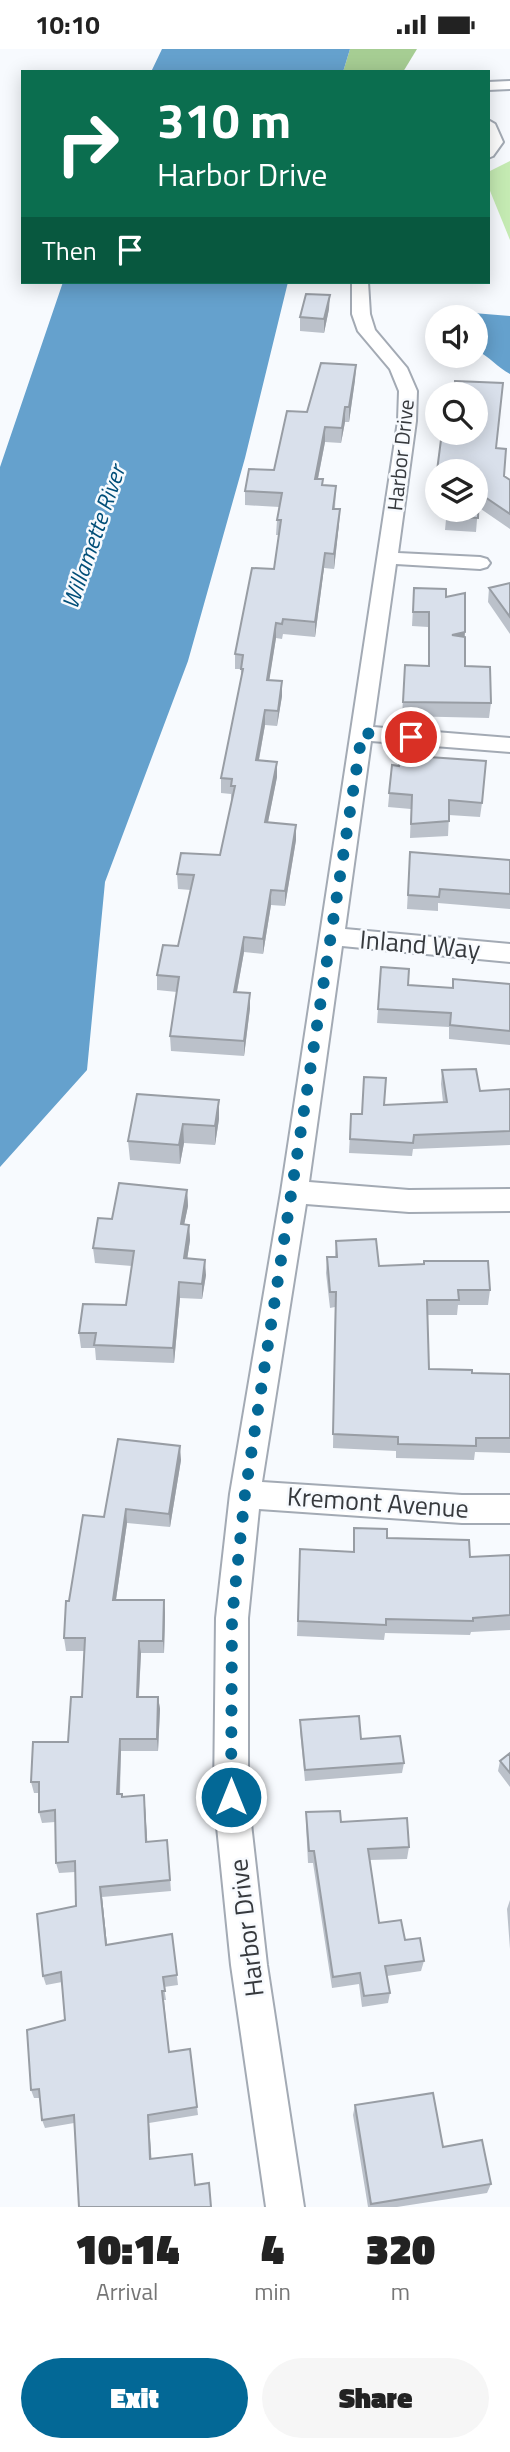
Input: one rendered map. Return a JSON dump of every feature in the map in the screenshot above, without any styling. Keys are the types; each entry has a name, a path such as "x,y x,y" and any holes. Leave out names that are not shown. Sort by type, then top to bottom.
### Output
{"street":[{"path":"490,86 510,85"},
{"path":"490,129 495,142 490,150"},
{"name":"Harbor Drive","path":"285,2207 249,1965 231,1797 232,1618 245,1494 293,1192 407,421 408,391 398,368 367,331 361,314 360,284"},
{"path":"388,558 480,563"},
{"path":"362,733 510,745"},
{"name":"Inland Way","path":"331,936 510,953"},
{"path":"293,1192 409,1201 510,1200"},
{"name":"Kremont Avenue","path":"245,1494 463,1509 510,1509"}],"green space":[{"path":"350,49 417,49 404,70 344,70"},
{"path":"510,161 510,240 490,191 490,171"}],"water":[{"path":"162,49 350,49 344,70 152,70"},
{"name":"Willamette River","path":"62,284 288,284 245,458 188,661 105,882 87,1070 0,1167 0,467"},
{"path":"488,314 510,316 510,374 488,358"}],"building":[{"path":"306,294 330,295 324,319 300,317"},
{"path":"321,363 356,365 349,407 345,407 342,428 325,427 315,479 323,479 322,485 336,486 333,509 340,509 334,554 325,553 315,622 283,619 282,624 276,623 267,680 282,681 278,711 265,710 256,760 277,762 265,822 296,825 285,891 271,890 263,939 244,937 234,992 250,993 244,1041 170,1036 179,977 157,975 163,945 178,946 194,875 177,874 181,853 220,855 235,786 231,786 232,779 221,778 243,669 243,655 235,654 252,568 274,569 281,520 277,520 282,493 245,491 249,469 274,470 287,411 307,412"},
{"path":"488,382 503,383 496,448 506,449 504,476 510,480 510,514 488,499 488,459 438,459 440,445 488,445"},
{"path":"510,583 510,617 489,588"},
{"path":"414,588 446,589 446,597 465,593 465,632 452,635 465,637 465,666 490,667 491,703 403,702 405,665 429,666 429,612 413,612"},
{"path":"400,755 486,761 482,803 449,800 449,821 411,824 412,795 389,793 392,765 399,766"},
{"path":"410,852 510,860 510,894 440,889 439,897 408,895"},
{"path":"381,967 409,969 408,985 453,988 453,979 510,984 510,1031 450,1025 451,1013 378,1009"},
{"path":"476,1069 480,1091 510,1089 510,1131 414,1135 413,1143 350,1139 351,1114 362,1114 364,1077 386,1078 384,1105 447,1102 442,1070"},
{"path":"137,1094 219,1100 215,1126 183,1124 179,1145 128,1141"},
{"path":"119,1183 187,1190 181,1224 189,1225 184,1258 205,1260 202,1284 179,1282 173,1348 94,1345 96,1333 79,1333 83,1304 126,1305 134,1251 93,1248 98,1218 112,1219"},
{"path":"376,1239 379,1266 424,1264 424,1261 488,1261 490,1290 458,1290 459,1300 427,1300 429,1369 510,1374 510,1438 476,1438 476,1446 398,1444 398,1437 333,1434 336,1292 330,1292 327,1257 337,1257 336,1241"},
{"path":"118,1439 180,1446 169,1514 126,1509 113,1600 164,1600 163,1641 139,1641 137,1697 158,1697 157,1739 120,1739 117,1794 122,1794 122,1797 144,1795 146,1842 167,1840 170,1880 100,1887 106,1945 172,1934 177,1975 163,1977 165,1991 162,1991 169,2052 190,2049 197,2107 148,2115 150,2159 192,2154 195,2185 209,2183 211,2207 79,2207 74,2115 42,2120 39,2089 31,2090 27,2030 65,2020 61,1972 43,1976 37,1914 76,1906 75,1861 56,1863 55,1810 39,1812 39,1782 31,1782 33,1742 68,1742 71,1697 82,1697 85,1638 64,1638 66,1601 69,1601 83,1515 104,1517"},
{"path":"354,1528 387,1529 387,1538 469,1540 470,1557 510,1555 510,1615 473,1618 473,1621 386,1619 386,1625 298,1621 300,1549 354,1552"},
{"path":"359,1716 361,1739 400,1736 404,1763 305,1770 300,1720"},
{"path":"510,1753 510,1773 500,1761"},
{"path":"340,1811 341,1822 407,1818 409,1847 368,1849 379,1923 401,1920 405,1940 420,1938 424,1961 385,1966 390,1993 364,1996 360,1973 333,1977 314,1851 309,1851 306,1812"},
{"path":"433,2093 443,2147 482,2140 491,2184 371,2204 355,2105"}],"route":[{"path":"231,1797 232,1618 245,1494 362,733 411,737"}]}
